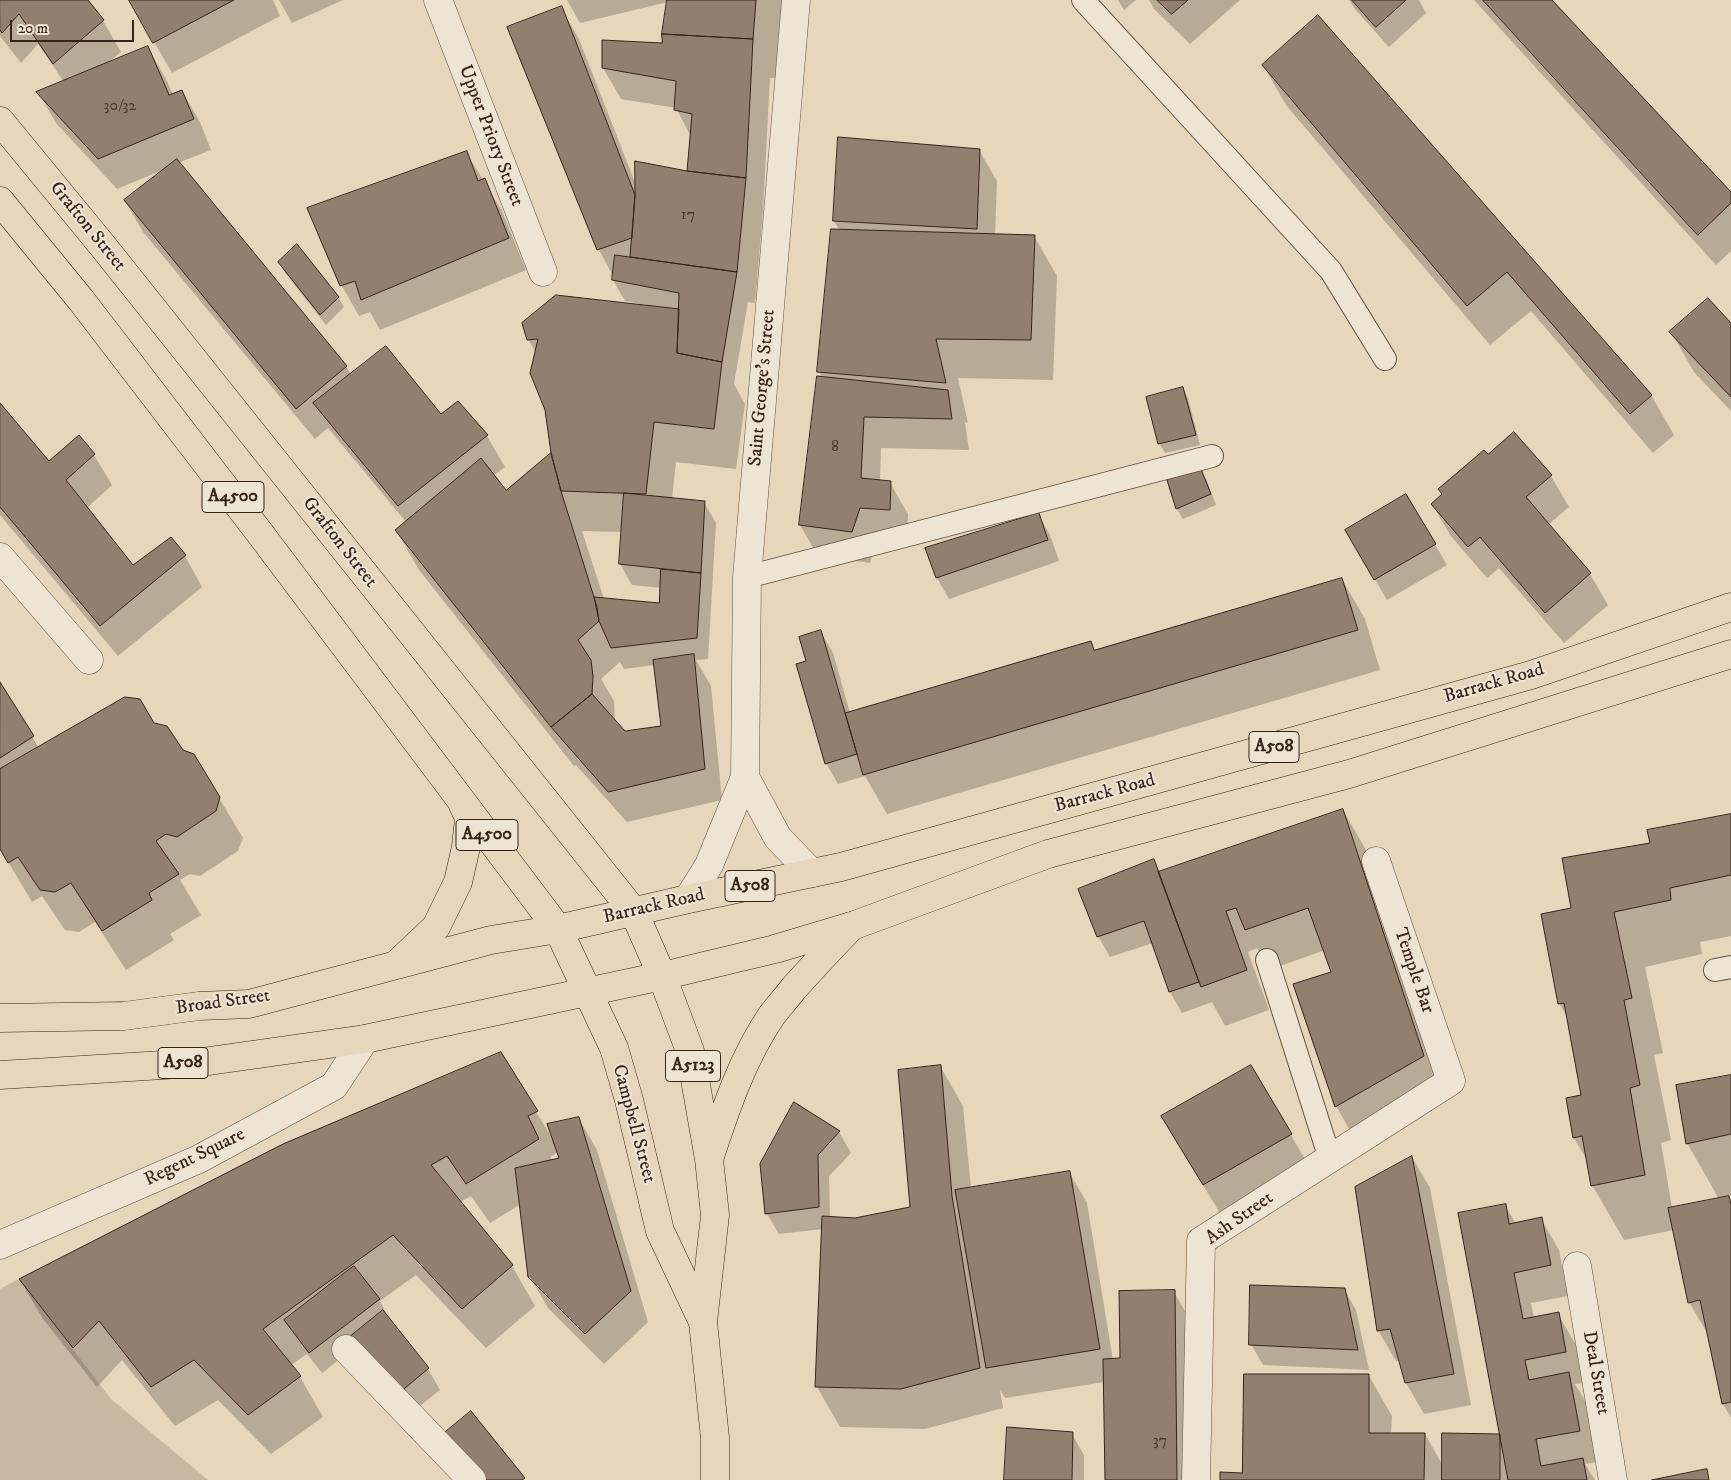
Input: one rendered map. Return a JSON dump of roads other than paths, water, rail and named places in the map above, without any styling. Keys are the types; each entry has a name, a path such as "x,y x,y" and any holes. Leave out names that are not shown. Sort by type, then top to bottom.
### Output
{"main road":[{"name":"Grafton Street","path":"0,121 102,245 634,912 662,976"},
{"name":"A4500","path":"0,201 105,330 260,532 558,929"},
{"name":"Barrack Road","path":"469,946 491,940 558,929 841,867 1531,675 1731,607"},
{"name":"A508","path":"0,1076 195,1063 365,1039 662,976 775,949 852,926 1048,854 1349,774 1731,654"},
{"path":"397,964 436,927 458,882 466,847 469,818 460,797"},
{"path":"709,1159 725,1111 745,1064 772,1014 823,954 852,926"},
{"name":"Campbell Street","path":"558,929 614,1048 629,1100 660,1231 703,1322"},
{"name":"Broad Street","path":"0,1018 124,1016 199,1006 248,1004 469,946"},
{"name":"Campbell Street","path":"662,976 690,1051 709,1159 715,1215 703,1322 714,1429 715,1480"}],"street":[{"name":"Upper Priory Street","path":"438,0 543,272"},
{"name":"Saint George's Street","path":"688,899 709,865 746,777 747,577 796,0"},
{"path":"0,557 89,660"},
{"name":"Saint George's Street","path":"746,777 778,838 812,873"},
{"name":"Temple Bar","path":"1376,861 1451,1082"},
{"name":"Regent Square","path":"0,1245 199,1159 334,1086 365,1039"},
{"name":"Ash Street","path":"1196,1480 1201,1241 1451,1082"},
{"name":"Deal Street","path":"1577,1266 1613,1480"},
{"path":"346,1349 472,1480"}],"lane":[{"path":"1083,0 1331,271 1385,359"},
{"path":"747,577 1212,456"},
{"path":"1266,960 1330,1159"}]}
